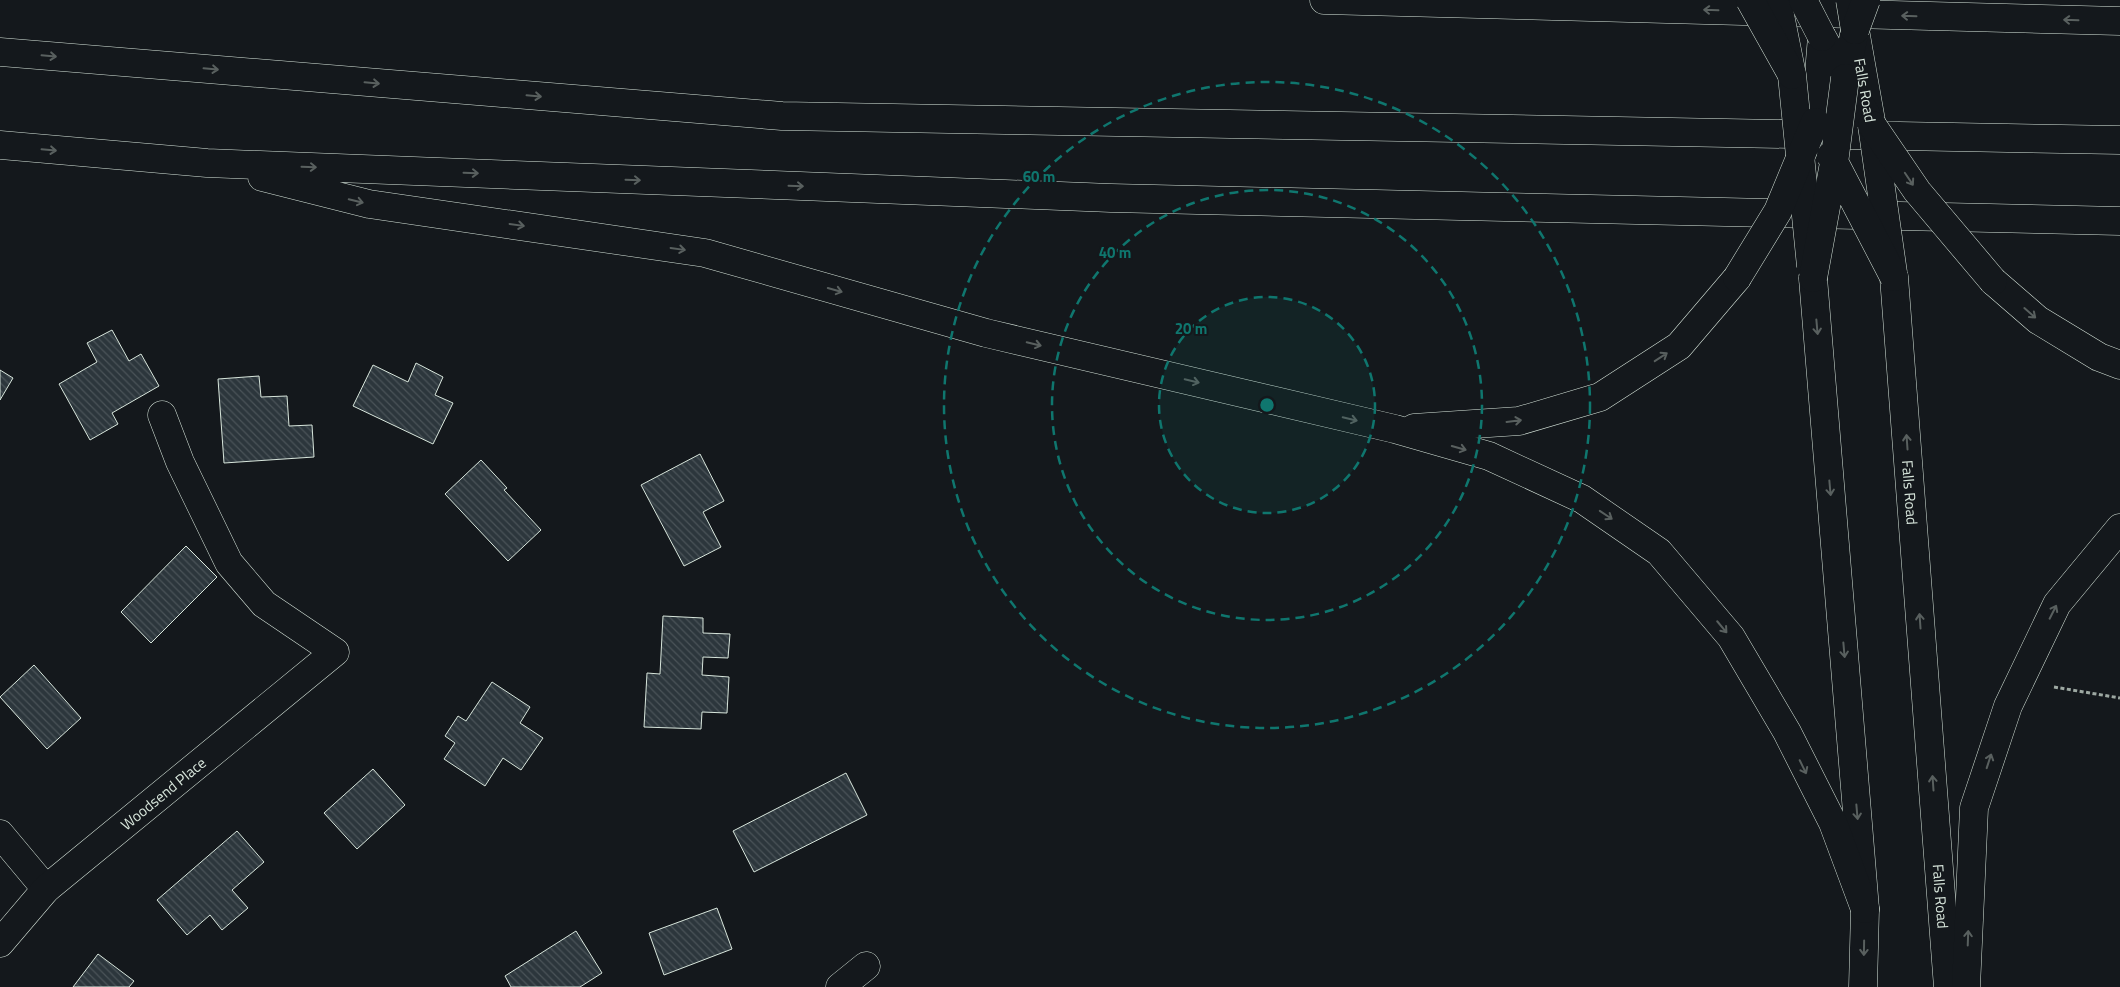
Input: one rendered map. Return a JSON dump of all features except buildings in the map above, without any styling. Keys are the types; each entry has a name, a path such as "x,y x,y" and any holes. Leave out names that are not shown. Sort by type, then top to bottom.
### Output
{"main road":[{"path":"1324,0 2120,21"},
{"path":"1750,0 1792,75 1834,163 1894,277"},
{"path":"1777,0 1792,75 1813,278 1865,909 1864,987"},
{"path":"1803,0 1872,125 1917,192 1993,281 2038,320 2099,357 2120,365"},
{"path":"1395,430 1519,421 1600,397 1679,346 1737,278 1778,212 1815,122 1824,0"},
{"name":"Falls Road","path":"1850,0 1872,125 1894,277 1948,987"},
{"path":"1813,278 1834,163 1845,78 1855,30 1866,0"},
{"path":"0,52 782,116 2120,140"},
{"path":"0,145 207,163 1111,198 2120,221"},
{"path":"207,163 369,204 706,253 986,333 1395,430 1489,456 1582,499 1659,552 1731,637 1787,732 1833,823 1865,909"},
{"name":"Woodsend Place","path":"0,942 46,889 335,652 264,604 229,563 180,462 162,415"},
{"path":"1966,987 1974,808 2008,706 2057,604 2120,528"},
{"path":"0,834 46,889"},
{"path":"840,987 866,966"}],"path":[{"path":"2048,686 2120,698"}]}
